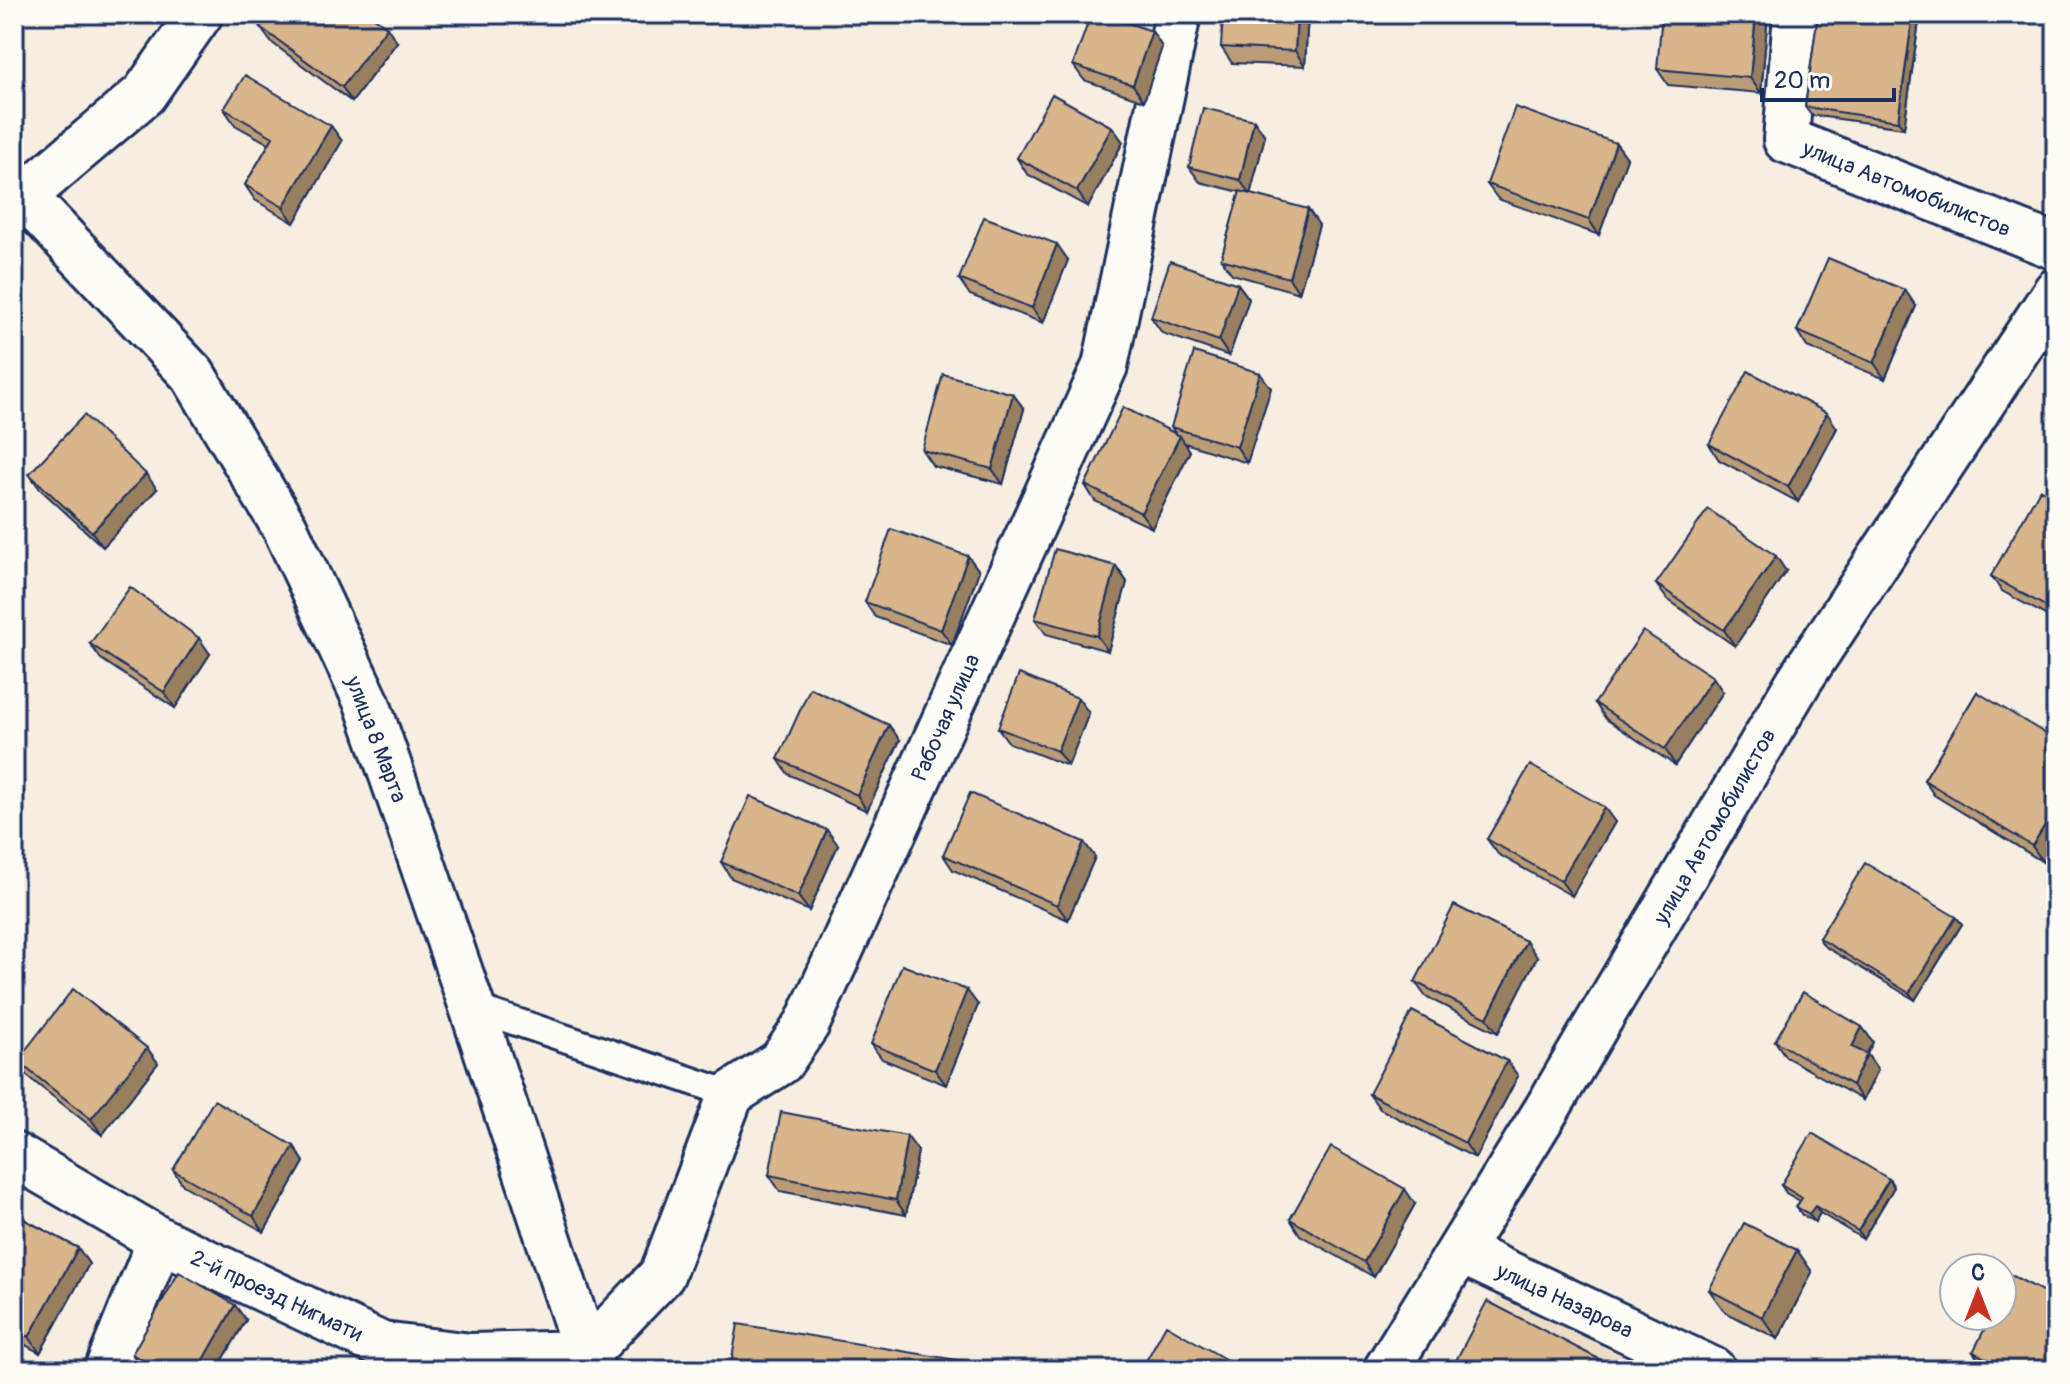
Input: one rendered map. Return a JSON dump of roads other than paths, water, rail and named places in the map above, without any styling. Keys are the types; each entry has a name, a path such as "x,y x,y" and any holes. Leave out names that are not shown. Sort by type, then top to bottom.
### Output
{"street":[{"path":"19,193 144,94 200,14"},
{"name":"Рабочая улица","path":"731,1094 781,1062 807,1024 1105,366 1178,14"},
{"name":"улица Автомобилистов","path":"1796,14 1786,140 2056,247"},
{"name":"улица 8 Марта","path":"19,193 193,375 285,528 367,703 472,1007 589,1362"},
{"name":"улица Автомобилистов","path":"1386,1370 1556,1095 1799,681 2056,291"},
{"path":"589,1362 662,1275 731,1094"},
{"name":"2-й проезд Нигмати","path":"14,1155 160,1240 382,1345 471,1356 589,1362"},
{"path":"107,1370 160,1240"},
{"name":"улица Назарова","path":"1460,1251 1713,1370"}],"lane":[{"path":"472,1007 731,1094"}]}
